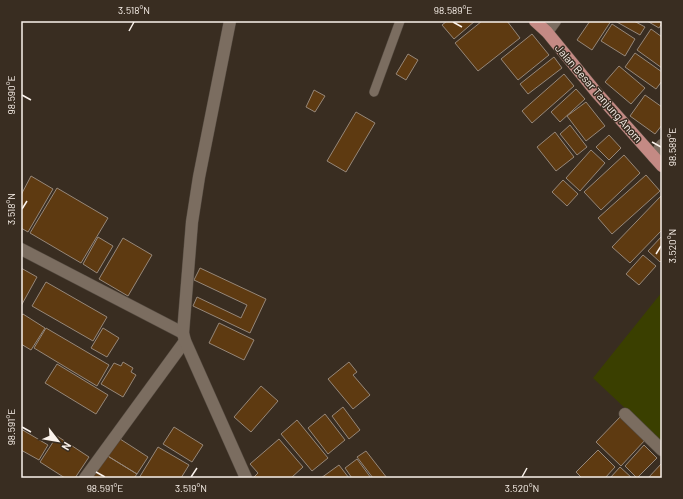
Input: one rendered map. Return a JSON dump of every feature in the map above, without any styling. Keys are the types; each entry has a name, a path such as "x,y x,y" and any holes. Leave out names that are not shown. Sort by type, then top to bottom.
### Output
{"main road":[{"name":"Jalan Besar Tanjung Anom","path":"535,21 547,32 596,92 662,166"}],"street":[{"path":"230,21 199,177 192,222 184,337 246,478"},
{"path":"547,32 555,21"},
{"path":"654,157 662,145"},
{"path":"21,249 184,337"},
{"path":"85,478 184,337"},
{"path":"625,414 662,450"}],"lane":[{"path":"374,92 400,21"}],"green space":[{"path":"662,292 662,443 593,378"}],"building":[{"path":"447,21 475,21 454,39 442,25"},
{"path":"482,21 507,21 520,38 478,71 455,43"},
{"path":"590,21 611,21 592,50 577,40"},
{"path":"615,21 634,21 645,27 640,35"},
{"path":"647,21 662,21 662,23 659,28"},
{"path":"612,24 635,39 625,56 601,41"},
{"path":"651,29 662,37 662,68 637,50"},
{"path":"532,34 549,55 518,80 501,59"},
{"path":"635,53 662,72 662,81 656,89 625,67"},
{"path":"408,54 418,60 406,80 396,74"},
{"path":"554,57 562,68 528,94 520,84"},
{"path":"619,66 645,88 631,104 605,82"},
{"path":"564,74 574,86 532,123 522,111"},
{"path":"576,89 585,99 560,122 551,112"},
{"path":"314,90 325,96 315,112 306,107"},
{"path":"645,95 662,107 662,125 655,134 630,116"},
{"path":"586,102 605,126 586,141 567,116"},
{"path":"356,112 375,123 346,172 327,161"},
{"path":"570,125 587,147 577,155 560,134"},
{"path":"555,132 574,157 556,171 537,147"},
{"path":"609,135 621,148 609,160 596,147"},
{"path":"591,150 605,163 580,191 566,178"},
{"path":"624,155 640,173 601,210 584,192"},
{"path":"646,175 660,191 612,234 598,218"},
{"path":"31,176 53,189 28,232 21,228 21,195"},
{"path":"563,180 578,194 567,206 552,192"},
{"path":"57,188 108,218 81,263 30,233"},
{"path":"661,196 662,230 630,263 612,247"},
{"path":"662,236 662,260 660,262 648,251"},
{"path":"98,237 113,246 97,273 83,264"},
{"path":"123,238 152,255 128,296 99,279"},
{"path":"643,255 656,266 639,285 626,274"},
{"path":"21,268 37,277 21,306"},
{"path":"200,268 266,299 250,333 193,306 197,297 241,318 247,305 194,280"},
{"path":"46,282 107,317 93,341 32,306"},
{"path":"23,314 45,328 31,350 21,344 21,316"},
{"path":"219,323 254,340 244,360 209,343"},
{"path":"46,328 109,365 97,386 34,348"},
{"path":"103,328 119,338 107,357 91,348"},
{"path":"123,362 133,368 131,372 136,375 123,397 101,384 114,363 121,366"},
{"path":"349,362 357,372 353,375 370,395 353,409 328,379"},
{"path":"57,364 108,395 96,414 45,383"},
{"path":"261,386 278,401 251,432 234,417"},
{"path":"343,407 360,430 349,439 332,416"},
{"path":"325,414 345,440 328,454 308,428"},
{"path":"621,416 646,439 621,466 596,442"},
{"path":"297,420 328,458 312,471 281,434"},
{"path":"174,427 203,445 192,462 163,444"},
{"path":"21,429 48,445 39,460 21,450"},
{"path":"57,436 89,457 75,478 65,478 40,462"},
{"path":"117,437 148,457 137,474 106,455"},
{"path":"279,439 303,467 291,478 255,478 254,477 258,473 250,464"},
{"path":"644,445 657,458 637,478 625,466"},
{"path":"158,447 189,465 181,478 139,478"},
{"path":"598,450 615,467 605,478 582,478 576,472"},
{"path":"366,451 387,478 373,478 357,457"},
{"path":"106,455 137,474 134,478 89,478"},
{"path":"357,459 371,478 352,478 345,468"},
{"path":"662,463 662,478 648,478"},
{"path":"339,465 349,478 321,478"},
{"path":"620,467 632,478 610,478"}]}
